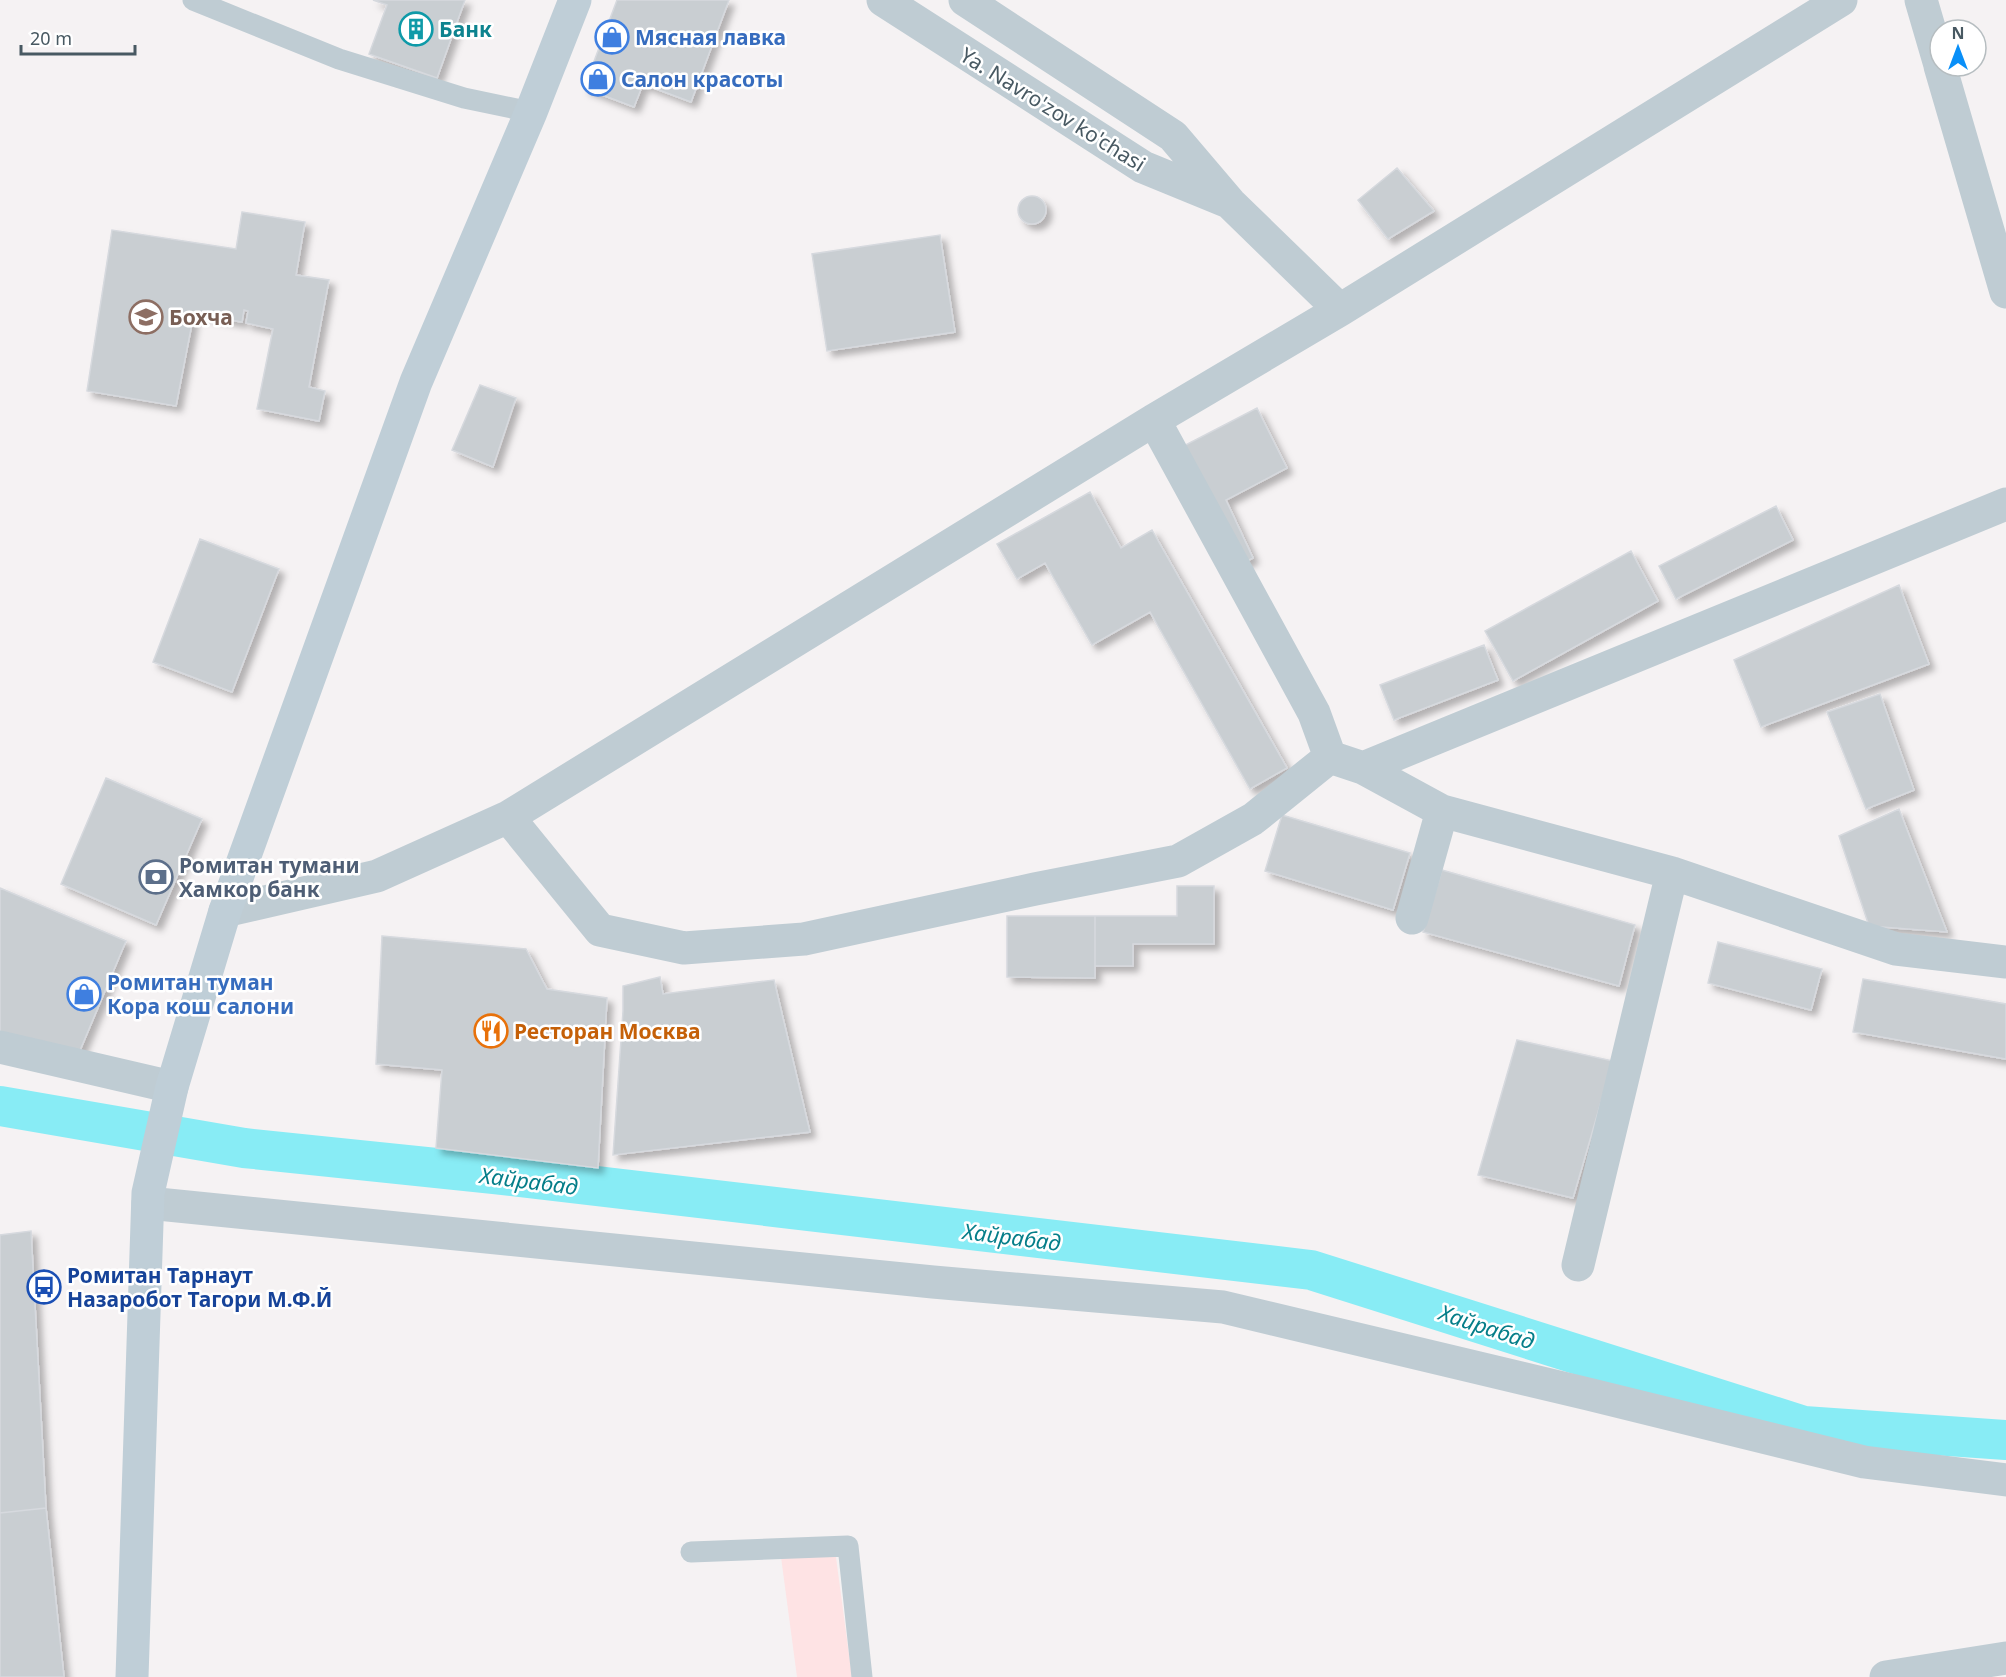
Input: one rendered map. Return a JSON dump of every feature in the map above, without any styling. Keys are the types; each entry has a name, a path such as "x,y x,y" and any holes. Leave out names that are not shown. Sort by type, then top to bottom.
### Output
{"street":[{"path":"132,1677 148,1198 171,1095 225,911 416,382 531,112 575,0"},
{"name":"Ya. Navro'zov ko'chasi","path":"883,0 1143,167 1230,203"},
{"name":"Ya. Navro'zov ko'chasi","path":"965,0 1173,136 1230,203 1340,309"},
{"path":"225,911 377,876 508,817 1841,0"},
{"path":"1921,0 1928,24"},
{"path":"1944,78 2006,292"},
{"path":"1154,420 1314,713 1330,757"},
{"path":"1363,768 2006,504"},
{"path":"508,817 600,930 684,948 804,939 1178,861 1253,819 1330,757"},
{"path":"1330,757 1363,768 1442,811 1671,873 1896,949 2006,962"},
{"path":"1412,918 1442,811"},
{"path":"1578,1265 1671,873"},
{"path":"0,1047 171,1095"},
{"path":"148,1198 933,1282 1223,1307 1864,1462 2006,1480"},
{"path":"1886,1677 2006,1658"}],"lane":[{"path":"193,0 339,60 464,98 531,112"},
{"path":"691,1552 848,1546 862,1677"}],"shaded area":[{"path":"835,1550 852,1677 797,1677 781,1557"}],"building":[{"name":"Банк","path":"373,0 465,0 437,78 369,54 387,5"},
{"path":"617,0 729,0 691,102 643,84 634,107 584,88"},
{"path":"1397,168 1434,211 1388,239 1358,200"},
{"path":"1032,196 1042,200 1046,210 1042,220 1032,224 1022,220 1018,210 1022,200"},
{"name":"Бохча","path":"242,212 305,222 296,275 329,280 309,387 325,391 319,421 257,409 273,329 246,323 248,311 244,310 242,322 194,313 176,406 87,391 112,230 236,249"},
{"path":"940,235 955,332 827,351 812,254"},
{"path":"480,385 516,398 493,467 452,450"},
{"path":"1257,408 1287,468 1226,500 1253,558 1226,572 1168,454"},
{"path":"1090,492 1121,548 1152,530 1287,768 1250,789 1150,612 1092,645 1045,563 1017,579 997,544"},
{"path":"1776,506 1793,540 1676,599 1659,566"},
{"path":"200,539 279,569 232,692 153,662"},
{"path":"1631,551 1658,601 1513,681 1485,631"},
{"path":"1899,585 1929,664 1761,727 1734,660"},
{"path":"1484,645 1498,680 1394,720 1380,685"},
{"path":"1880,694 1914,790 1866,809 1827,712"},
{"path":"106,778 202,819 156,925 61,884"},
{"path":"1899,809 1947,932 1869,926 1839,836"},
{"path":"1282,815 1410,853 1393,910 1265,871"},
{"path":"1442,870 1635,925 1619,986 1423,932"},
{"path":"1177,886 1214,886 1214,944 1133,944 1133,966 1095,966 1095,916 1177,916"},
{"path":"0,888 126,941 73,1067 0,1036"},
{"path":"1007,916 1095,916 1095,978 1007,977"},
{"name":"Ресторан Москва","path":"382,936 526,949 547,989 607,998 598,1168 436,1148 442,1070 376,1064"},
{"path":"1718,942 1822,969 1811,1010 1708,983"},
{"path":"660,977 663,994 774,980 810,1132 613,1155 623,986"},
{"path":"1863,979 2006,1004 2006,1059 1853,1032"},
{"path":"1517,1040 1613,1061 1573,1198 1478,1175"},
{"path":"31,1231 46,1508 0,1513 0,1235"},
{"path":"46,1508 64,1677 0,1677 0,1513"}],"waterway":[{"name":"Хайрабад","path":"0,1106 244,1148 494,1174 1311,1270 1804,1426 2006,1440"}],"place":[{"name":"Банк","path":"416,29"},
{"name":"Мясная лавка","path":"612,37"},
{"name":"Салон красоты","path":"598,79"},
{"name":"Бохча","path":"146,317"},
{"name":"Ромитан тумани Хамкор банк","path":"156,877"},
{"name":"Ромитан туман Кора кош салони","path":"84,994"},
{"name":"Ресторан Москва","path":"491,1031"},
{"name":"Ромитан Тарнаут Назаробот Тагори М.Ф.Й","path":"44,1287"}]}
